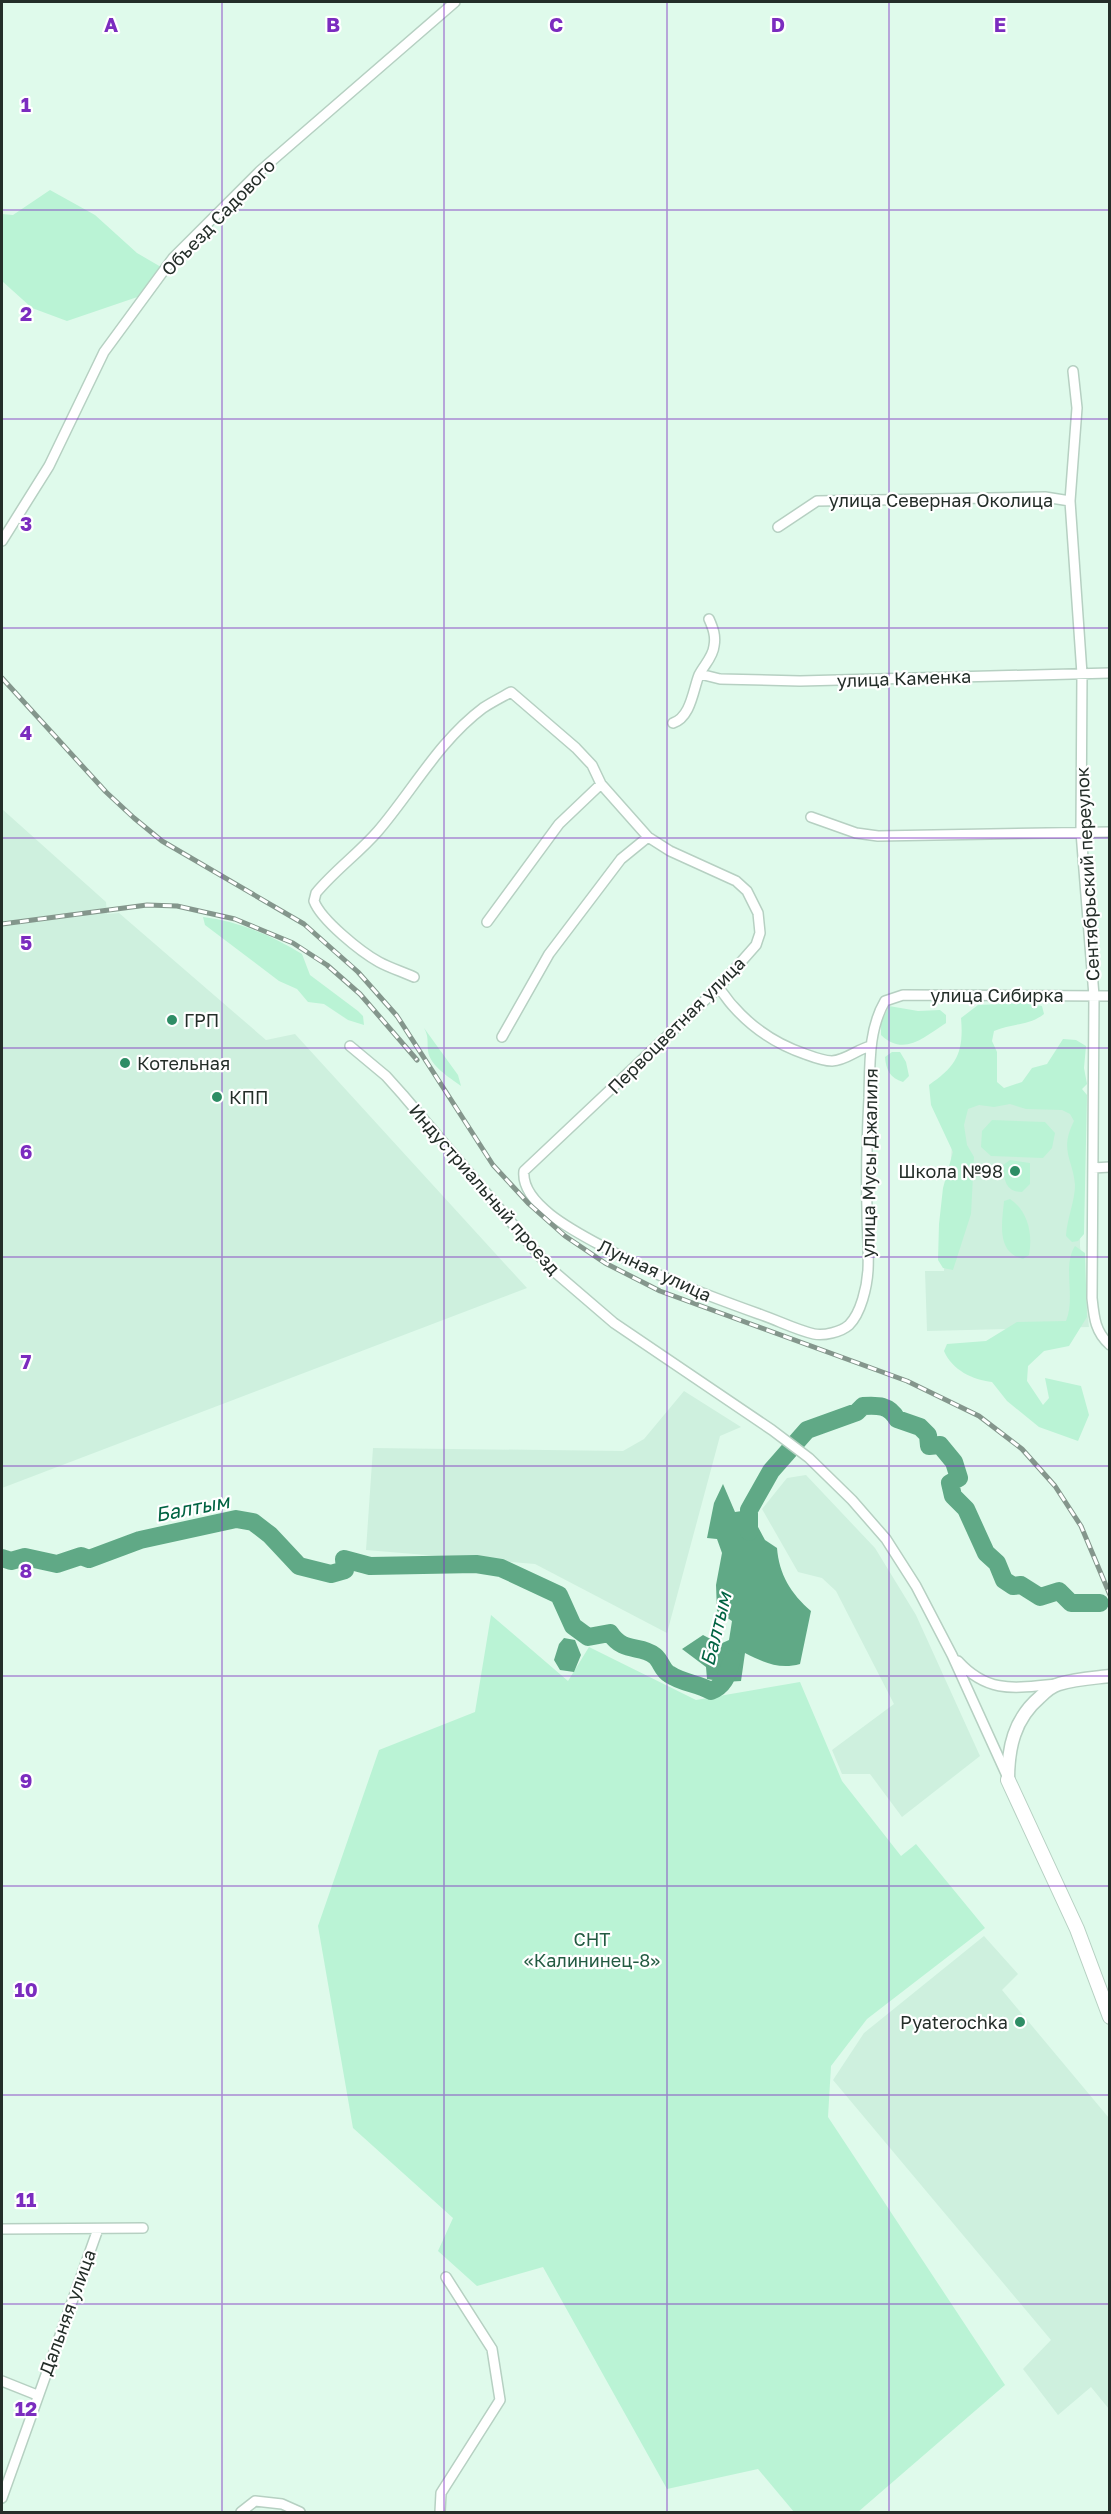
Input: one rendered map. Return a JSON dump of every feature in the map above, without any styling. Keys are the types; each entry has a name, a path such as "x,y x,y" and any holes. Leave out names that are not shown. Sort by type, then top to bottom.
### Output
{"main road":[{"path":"1008,1780 1077,1929 1110,2017"}],"street":[{"name":"Объезд Садового","path":"2,541 49,466 104,352 174,258 260,171 455,2"},
{"name":"Сентябрьский переулок","path":"1073,371 1077,408 1071,503 1082,674 1081,832 1094,996 1091,1248 1094,1322 1100,1335 1110,1345"},
{"name":"улица Северная Околица","path":"778,527 817,501 1046,497 1071,503"},
{"path":"673,723 677,722 691,702 700,674 714,648 714,633 709,619"},
{"name":"улица Каменка","path":"700,674 720,679 800,681 1110,673"},
{"name":"Первоцветная улица","path":"414,977 379,962 322,915 314,901 316,892 360,852 395,812 434,757 448,742 483,708 511,692 576,748 591,765 601,784 648,837 663,847 736,881 753,901 758,913 760,933 756,945 718,988 524,1171"},
{"path":"487,922 559,824 601,784"},
{"path":"811,817 835,827 878,836 1110,832"},
{"path":"502,1037 549,954 621,859 648,837"},
{"path":"718,988 746,1020 761,1033 776,1043 796,1051 831,1061 844,1059 862,1048 871,1046"},
{"name":"улица Сибирка","path":"885,1000 903,995 1110,996"},
{"name":"улица Мусы Джалиля","path":"849,1325 859,1309 868,1271 866,1180 871,1046 879,1012 885,1000"},
{"name":"Индустриальный проезд","path":"350,1046 386,1076 404,1095 550,1268 614,1323 772,1430 809,1458 852,1500 886,1539 916,1586 952,1655 1008,1780"},
{"path":"1093,1168 1110,1167"},
{"name":"Лунная улица","path":"524,1171 523,1181 539,1205 560,1221 634,1264 683,1287 815,1334 835,1332 849,1325"},
{"path":"952,1655 968,1672 997,1687 1012,1689 1110,1676"},
{"path":"1008,1780 1008,1757 1017,1725 1035,1701 1057,1684"},
{"path":"2,2229 143,2228"},
{"name":"Дальняя улица","path":"2,2498 98,2229"},
{"path":"440,2512 441,2493 500,2400 492,2349 446,2277"},
{"path":"2,2381 37,2395"},
{"path":"241,2512 255,2501 282,2504 300,2512"}],"shaded area":[{"path":"2,809 106,902 107,914 119,913 266,1040 295,1034 527,1288 2,1488"},
{"name":"Школа №98","path":"955,1097 1082,1097 1080,1246 1089,1327 927,1331 925,1271 944,1271"},
{"path":"684,1391 741,1427 720,1436 667,1633 535,1564 366,1550 373,1448 623,1451 644,1439"},
{"path":"806,1475 875,1548 916,1615 980,1756 902,1817 870,1774 842,1774 832,1750 894,1704 836,1591 822,1578 798,1572 762,1509 787,1478"},
{"path":"723,1484 735,1512 749,1510 765,1540 777,1548 780,1566 787,1583 811,1611 800,1664 778,1666 745,1653 741,1681 725,1682 707,1679 706,1667 682,1649 703,1635 720,1644 729,1640 732,1621 717,1611 716,1585 722,1553 717,1539 707,1538 714,1503"},
{"path":"564,1638 575,1640 581,1655 574,1672 560,1670 554,1660 559,1644"},
{"path":"984,1936 1018,1974 1002,1990 1109,2118 1109,2409 1091,2387 1058,2415 1023,2369 1051,2340 833,2080 864,2033"}],"green space":[{"path":"50,190 95,215 137,253 161,267 155,291 67,321 32,308 2,281 2,214 13,215"},
{"path":"203,917 254,930 302,954 310,975 358,1011 363,1016 364,1025 348,1020 324,1004 308,1002 297,989 279,981 205,925"},
{"path":"1023,1003 1042,1006 1044,1014 1032,1021 994,1031 992,1041 997,1052 997,1082 1004,1088 1022,1082 1032,1068 1047,1064 1063,1039 1076,1040 1086,1046 1084,1068 1087,1084 1082,1089 1087,1095 1084,1234 1078,1241 1072,1242 1066,1236 1075,1185 1067,1148 1074,1121 1070,1114 1062,1110 1026,1109 1010,1104 994,1107 979,1105 968,1109 964,1125 967,1145 974,1157 971,1214 953,1270 943,1268 938,1260 939,1224 943,1188 953,1152 931,1105 929,1085 946,1071 957,1057 961,1040 961,1018 978,1005"},
{"path":"889,1006 918,1011 940,1010 946,1015 946,1023 922,1039 906,1045 898,1044 881,1035 881,1023"},
{"path":"424,1028 458,1075 461,1086 432,1062"},
{"path":"892,1052 900,1052 906,1062 909,1076 903,1082 892,1076 886,1066 885,1057"},
{"path":"992,1120 1045,1122 1055,1133 1052,1148 1043,1158 991,1156 981,1147 982,1131"},
{"path":"1010,1160 1030,1163 1030,1184 1022,1192 1012,1190 1005,1180 1003,1165"},
{"path":"1010,1199 1021,1210 1028,1224 1029,1255 1023,1259 1008,1250 1003,1236 1004,1201"},
{"path":"1075,1246 1085,1253 1087,1317 1069,1346 1044,1351 1028,1366 1027,1381 1043,1405 1049,1398 1045,1378 1081,1386 1089,1415 1078,1441 1039,1427 1007,1401 992,1382 964,1373 952,1364 944,1351 947,1344 986,1341 1017,1322 1066,1321 1070,1302 1071,1254"},
{"name":"СНТ «Калининец-8»","path":"491,1615 568,1681 589,1647 696,1700 800,1682 842,1781 901,1856 916,1844 985,1928 867,2019 831,2066 828,2117 1005,2385 858,2512 794,2512 758,2469 667,2489 543,2267 477,2286 438,2251 453,2218 353,2128 318,1926 379,1750 475,1712"}],"waterway":[{"name":"Балтым","path":"749,1532 749,1510 771,1471 807,1430 857,1412 863,1406 878,1406 887,1408 897,1419 920,1427 928,1435 929,1446 940,1445 954,1462 959,1478 950,1483 953,1496 966,1509 986,1553 997,1563 1004,1580 1013,1586 1021,1585 1040,1597 1059,1591 1071,1603 1100,1603"},
{"name":"Балтым","path":"2,1558 11,1561 25,1557 57,1564 81,1556 89,1559 140,1540 236,1519 253,1522 270,1535 299,1566 331,1574 345,1570 344,1559 370,1566 476,1564 501,1568 559,1595 573,1626 588,1637 610,1633 621,1644 644,1650 655,1656 665,1670 674,1677 711,1691 723,1682 732,1659"}],"railway":[{"path":"2,678 106,792 134,818 162,841 304,924 358,972 397,1016 493,1165 529,1204 565,1236 605,1263 660,1291 907,1381 979,1416 1022,1449 1055,1486 1081,1526 1110,1595"},
{"path":"2,924 147,905 177,906 235,919 293,943 327,965 360,994 417,1060"}],"place":[{"name":"ГРП","path":"172,1020"},
{"name":"Котельная","path":"125,1063"},
{"name":"КПП","path":"217,1097"},
{"name":"Школа №98","path":"1015,1171"},
{"name":"Pyaterochka","path":"1020,2022"}]}
